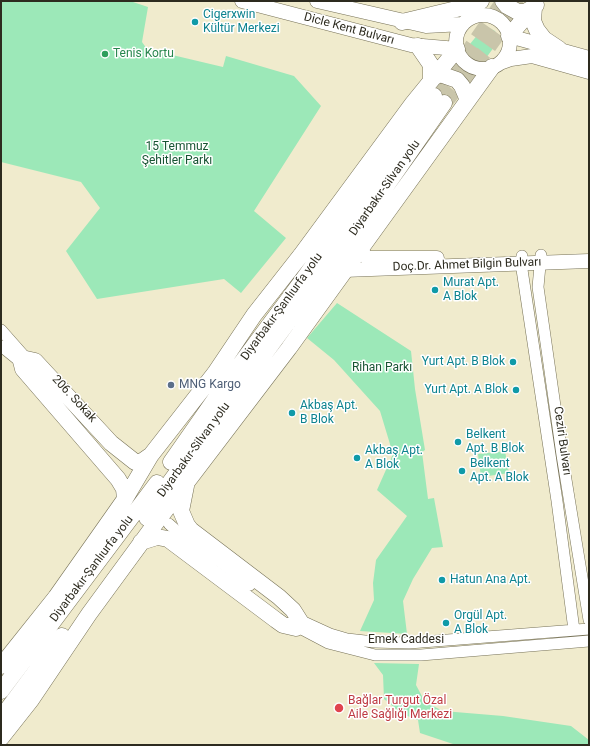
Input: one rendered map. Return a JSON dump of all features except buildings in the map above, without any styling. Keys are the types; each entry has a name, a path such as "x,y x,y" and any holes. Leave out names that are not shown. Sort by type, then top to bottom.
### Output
{"highway":[{"path":"402,22 469,6 481,1"},
{"path":"469,20 487,1"},
{"path":"503,1 507,6 518,12 525,12 537,4"},
{"path":"509,36 537,4"},
{"path":"537,4 533,21 537,30 544,39 559,49"},
{"path":"418,46 431,65 431,79"},
{"path":"215,373 254,315 301,255 431,79 457,49"},
{"path":"1,738 31,700 141,542 297,338 344,270 468,100 496,65"},
{"path":"431,79 440,74 457,80 462,86 468,100"},
{"name":"Diyarbakır-Şanlıurfa yolu","path":"1,691 140,507 227,382 439,99"},
{"name":"Diyarbakır-Silvan yolu","path":"1,718 87,603 144,523 165,489 312,288 340,254 439,99"},
{"path":"1,666 56,597 125,499 151,455 215,373 323,252"},
{"path":"245,405 312,288"},
{"path":"125,499 124,489 118,479 23,369 24,360 35,361 111,443 135,462 141,462 151,455"},
{"path":"141,542 157,537 168,538 276,620 283,624 298,625 293,610 279,597 207,543 187,525 181,503 187,480"},
{"path":"1,672 17,646"},
{"path":"1,724 62,654"}],"main road":[{"name":"Dicle Kent Bulvarı","path":"242,1 418,46 457,49"},
{"name":"Dicle Kent Bulvarı","path":"317,1 402,22 426,26 469,20"},
{"path":"496,65 509,50 509,36 504,24 488,15 469,20 458,31 456,40 457,49 464,62 470,66 478,68 496,65 511,59 532,56 589,72"},
{"path":"509,36 589,58"},
{"name":"Doç.Dr. Ahmet Bilgin Bulvarı","path":"360,249 368,258 540,259 589,261"},
{"name":"Doç.Dr. Ahmet Bilgin Bulvarı","path":"540,259 589,252"},
{"name":"Doç.Dr. Ahmet Bilgin Bulvarı","path":"344,270 522,259"}],"street":[{"name":"Ceziri Bulvarı","path":"522,259 574,630"},
{"name":"Ceziri Bulvarı","path":"540,259 538,287 562,455 589,620"},
{"name":"206. Sokak","path":"1,330 24,360 93,438 128,472"},
{"name":"206. Sokak","path":"1,346 24,360"},
{"name":"Emek Caddesi","path":"170,523 298,625 328,643 375,655 429,655 589,641"},
{"name":"Emek Caddesi","path":"298,625 347,639 374,642 408,643 589,629"}],"green space":[{"name":"15 Temmuz Şehitler Parkı","path":"1,1 130,1 148,7 142,42 147,49 223,67 226,56 294,76 321,106 254,211 286,238 241,293 224,279 97,299 66,251 100,208 81,182 1,162"},
{"path":"483,28 489,28 495,31 498,39 497,43 486,58 481,59 475,57 469,49 470,44"},
{"name":"Rihan Parkı","path":"337,303 411,351 415,389 425,450 422,452 428,499 434,498 443,547 432,548 413,579 403,601 407,634 360,631 374,600 373,583 376,560 407,516 377,490 393,454 380,411 334,360 307,338"},
{"path":"505,451 509,473 481,477 478,454"},
{"path":"374,663 419,664 416,685 425,702 443,711 503,716 571,726 589,740 589,745 456,745 420,733 418,720 402,714 384,699 383,675"}],"tunnel":[{"path":"434,96 467,54 504,1"},
{"path":"444,103 486,50 521,1"}],"place":[{"name":"Cigerxwin Kültür Merkezi","path":"195,22"},
{"name":"Tenis Kortu","path":"105,54"},
{"name":"Murat Apt. A Blok","path":"435,290"},
{"name":"Yurt Apt. B Blok","path":"513,362"},
{"name":"MNG Kargo","path":"171,385"},
{"name":"Yurt Apt. A Blok","path":"516,390"},
{"name":"Akbaş Apt. B Blok","path":"292,413"},
{"name":"Belkent Apt. B Blok","path":"458,442"},
{"name":"Akbaş Apt. A Blok","path":"357,458"},
{"name":"Belkent Apt. A Blok","path":"462,471"},
{"name":"Hatun Ana Apt.","path":"442,580"},
{"name":"Orgül Apt. A Blok","path":"446,623"},
{"name":"Bağlar Turgut Özal Aile Sağlığı Merkezi","path":"339,708"}]}
